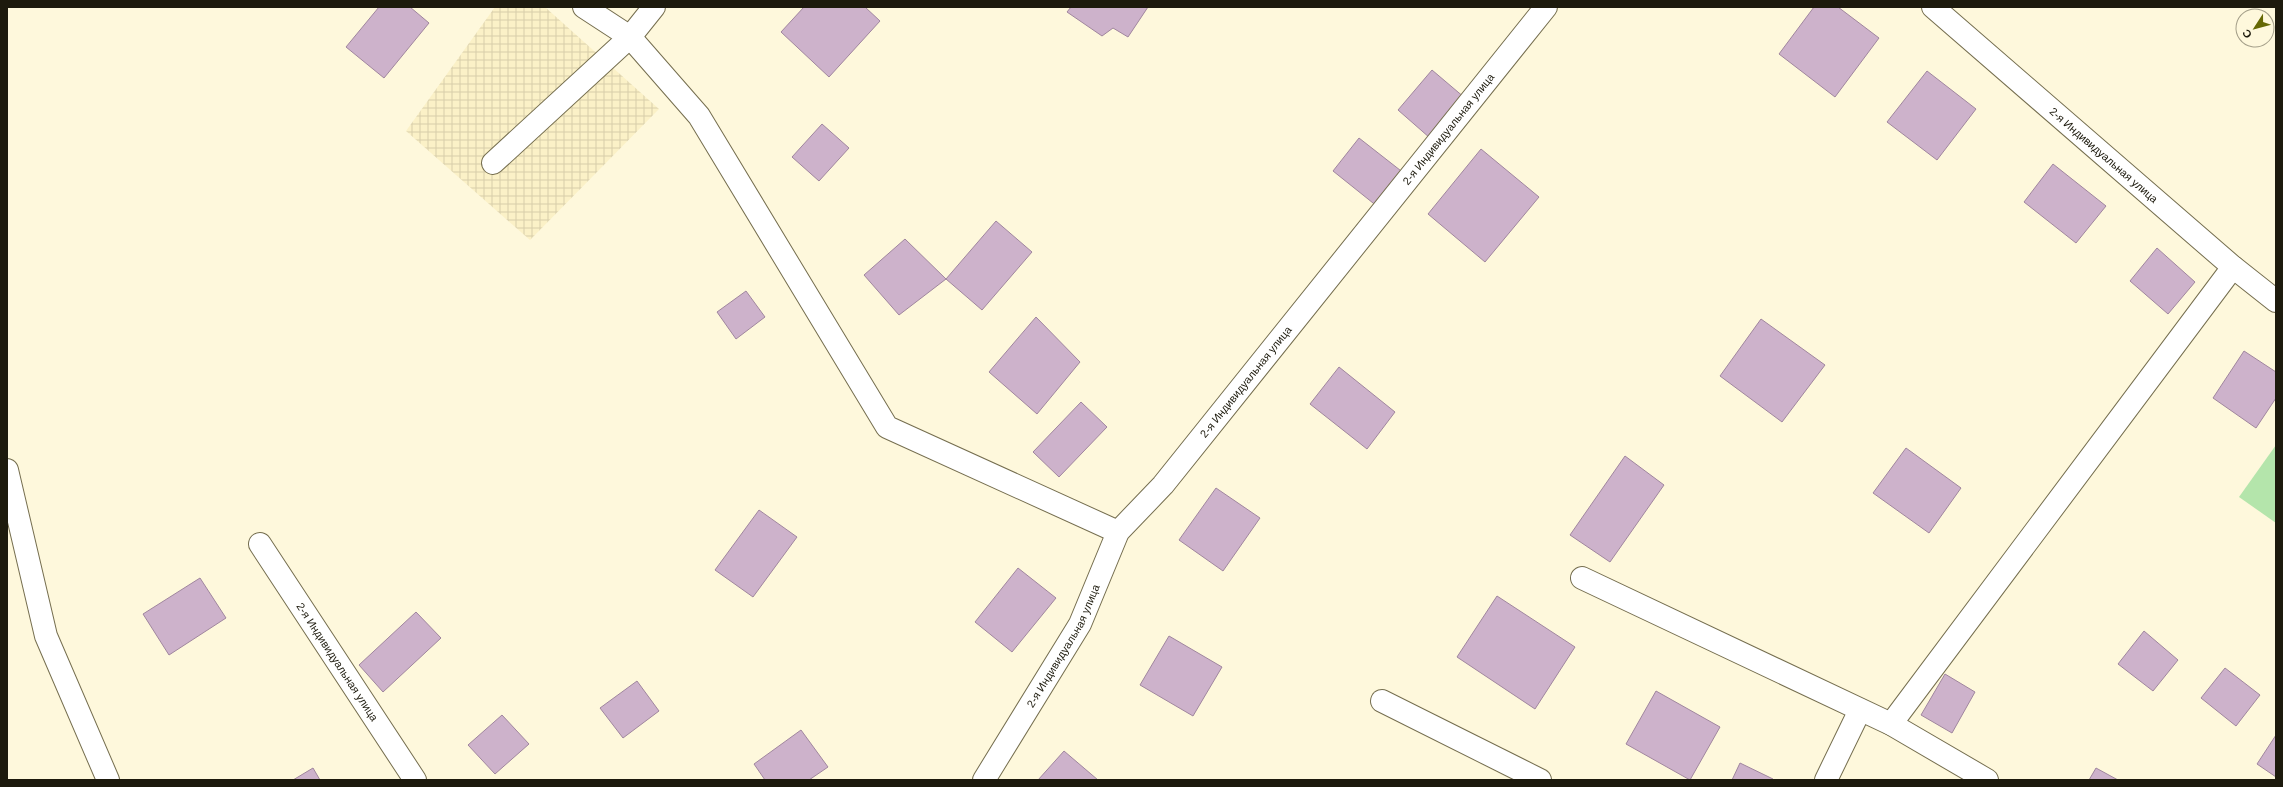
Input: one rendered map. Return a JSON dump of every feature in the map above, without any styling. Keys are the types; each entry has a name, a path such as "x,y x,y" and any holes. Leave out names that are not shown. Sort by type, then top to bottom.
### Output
{"street":[{"path":"584,7 630,37 699,116 887,427 1118,532"},
{"path":"493,163 630,37 654,7"},
{"name":"2-я Индивидуальная улица","path":"984,780 1080,624 1118,532 1163,486 1546,7"},
{"name":"2-я Индивидуальная улица","path":"1933,7 2233,267 2276,301"},
{"path":"1891,724 2233,267"},
{"path":"7,470 46,636 108,780"},
{"name":"2-я Индивидуальная улица","path":"260,544 415,780"},
{"path":"1582,578 1891,724 1987,780"},
{"path":"1382,701 1540,780"},
{"path":"1826,780 1860,710"}],"shaded area":[{"path":"495,7 545,7 659,109 530,240 406,131"}],"green space":[{"path":"2276,445 2276,523 2239,497"}],"building":[{"path":"379,7 410,7 429,23 384,78 346,47"},
{"path":"804,7 865,7 880,21 829,77 781,32"},
{"path":"1071,7 1148,7 1128,37 1113,28 1102,36 1067,12"},
{"path":"1814,7 1838,7 1879,38 1835,97 1779,54"},
{"path":"1432,70 1465,98 1430,138 1398,110"},
{"path":"1927,71 1976,109 1937,160 1887,122"},
{"path":"822,124 849,148 819,181 792,157"},
{"path":"1359,138 1405,174 1378,207 1333,171"},
{"path":"1481,149 1539,197 1485,262 1428,214"},
{"path":"2053,164 2106,206 2076,243 2024,202"},
{"path":"996,221 1032,252 982,310 946,279"},
{"path":"905,239 946,279 899,315 864,275"},
{"path":"2157,248 2195,282 2168,314 2130,281"},
{"path":"746,291 765,317 736,339 717,312"},
{"path":"1036,317 1080,362 1037,414 989,372"},
{"path":"1761,319 1825,365 1782,422 1720,376"},
{"path":"2244,351 2276,372 2276,398 2256,428 2213,398"},
{"path":"1339,367 1395,412 1367,449 1310,404"},
{"path":"1081,402 1107,427 1059,477 1033,452"},
{"path":"1906,448 1961,488 1929,533 1873,493"},
{"path":"1625,456 1664,485 1610,562 1570,535"},
{"path":"1216,488 1260,518 1223,571 1179,540"},
{"path":"759,510 797,537 753,597 715,570"},
{"path":"1018,568 1056,598 1012,652 975,622"},
{"path":"200,578 226,618 169,655 143,614"},
{"path":"1497,596 1575,647 1535,709 1457,657"},
{"path":"416,612 441,638 383,692 359,665"},
{"path":"2144,631 2178,660 2153,691 2118,664"},
{"path":"1169,636 1222,667 1193,716 1140,685"},
{"path":"2225,668 2260,695 2236,726 2201,698"},
{"path":"1945,674 1975,692 1952,733 1921,715"},
{"path":"637,681 659,711 623,738 600,708"},
{"path":"1656,691 1720,727 1690,780 1626,744"},
{"path":"502,715 529,744 495,774 468,745"},
{"path":"801,730 828,767 809,780 765,780 754,764"},
{"path":"2276,735 2276,777 2257,764"},
{"path":"1064,751 1098,780 1038,780"},
{"path":"1740,763 1773,779 1773,780 1732,780"},
{"path":"313,768 320,780 293,780"},
{"path":"2096,768 2118,780 2089,780"}]}
